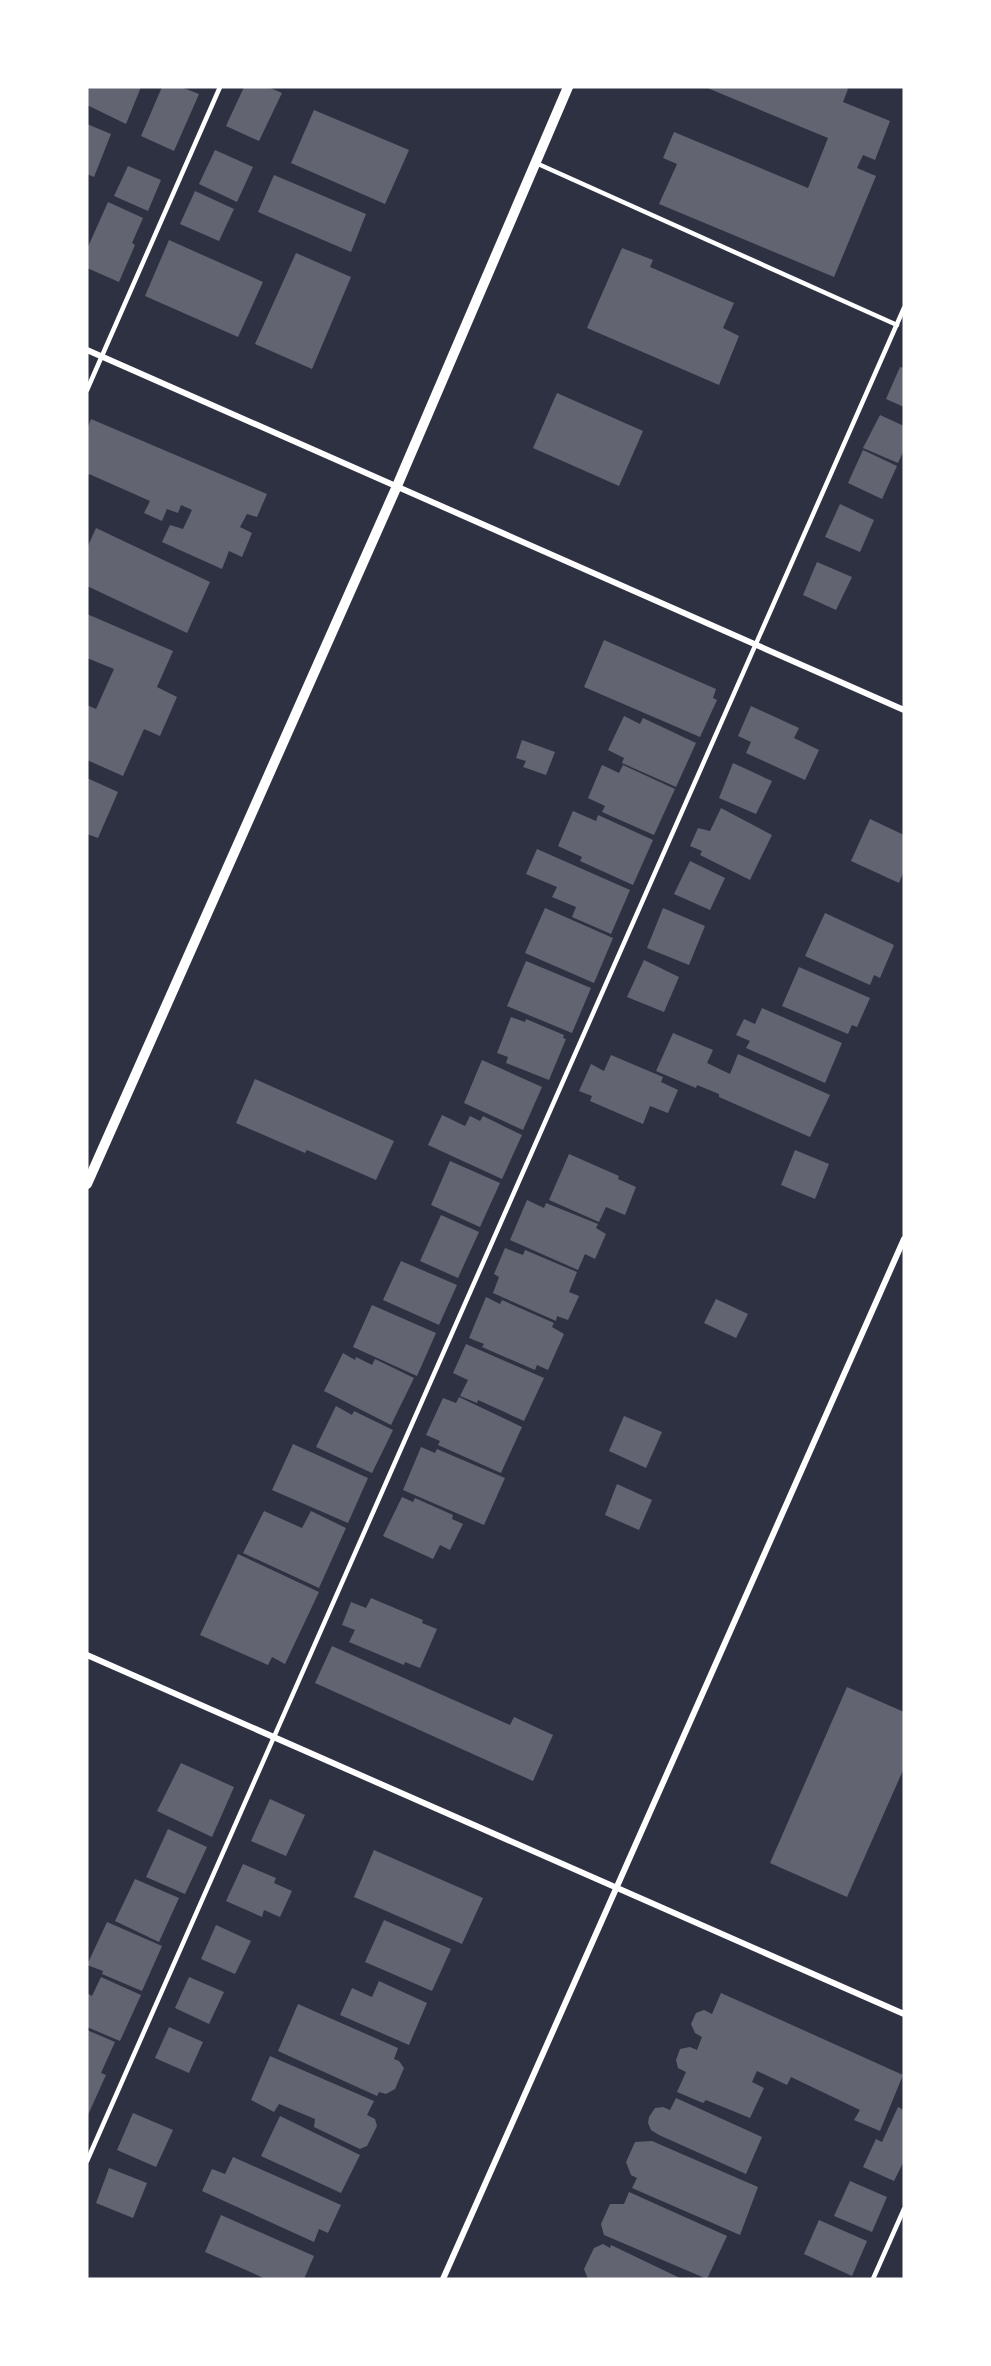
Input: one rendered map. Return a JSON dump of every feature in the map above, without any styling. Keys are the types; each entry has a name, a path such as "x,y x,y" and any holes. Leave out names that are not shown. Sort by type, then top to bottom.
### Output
{"street":[{"path":"87,1184 397,486 568,87"},
{"path":"87,350 904,710"},
{"path":"444,2279 904,1239"},
{"path":"87,1655 904,2014"}],"lane":[{"path":"87,390 220,87"},
{"path":"536,163 897,325"},
{"path":"87,2161 904,308"},
{"path":"873,2279 904,2209"}],"building":[{"path":"87,87 141,87 126,124 87,105"},
{"path":"162,87 181,87 199,94 174,151 141,136"},
{"path":"244,87 268,87 282,93 259,141 226,126"},
{"path":"705,87 844,87 848,89 843,102 890,121 875,160 863,155 857,168 876,176 834,277 659,204 677,164 663,158 674,132 808,188 828,138"},
{"path":"314,110 409,150 385,204 291,163"},
{"path":"87,124 111,134 94,177 87,174"},
{"path":"215,150 253,167 237,202 199,184"},
{"path":"128,166 161,180 148,211 114,196"},
{"path":"274,175 366,214 351,252 258,212"},
{"path":"195,191 234,209 219,241 180,224"},
{"path":"108,202 143,218 132,243 135,245 119,282 87,268 87,249"},
{"path":"169,240 263,282 238,337 145,296"},
{"path":"622,248 653,260 650,267 734,303 723,328 739,336 719,385 587,328"},
{"path":"296,253 351,277 312,369 255,344"},
{"path":"900,367 904,368 904,407 886,399"},
{"path":"557,393 643,431 619,486 533,448"},
{"path":"880,415 904,426 904,450 898,463 863,448"},
{"path":"91,419 267,494 257,517 247,514 240,527 252,533 242,557 229,551 222,569 162,542 170,525 183,529 192,510 181,505 178,513 167,509 162,521 144,513 150,501 89,474 87,478 87,429"},
{"path":"863,450 897,466 882,499 848,483"},
{"path":"840,504 874,520 860,552 825,537"},
{"path":"96,528 210,582 187,633 87,586 87,548"},
{"path":"817,562 852,577 836,610 803,595"},
{"path":"87,614 173,651 157,687 177,697 160,736 144,729 123,776 87,760 87,705 96,709 114,669 87,658"},
{"path":"604,640 716,689 713,698 717,700 700,737 584,687"},
{"path":"751,706 799,728 794,738 819,750 805,780 746,753 751,742 738,736"},
{"path":"624,716 640,724 643,718 696,743 676,787 622,763 624,758 608,750"},
{"path":"522,740 555,752 546,775 523,767 526,761 516,758"},
{"path":"733,763 772,781 756,814 719,798"},
{"path":"602,765 619,773 623,765 675,789 654,835 602,812 605,806 588,798"},
{"path":"87,778 118,792 98,838 87,834"},
{"path":"721,808 772,835 750,880 700,855 702,851 690,846 698,828 710,831"},
{"path":"573,811 596,821 598,815 653,840 633,885 580,861 582,857 558,846"},
{"path":"870,819 904,835 904,870 899,883 851,861"},
{"path":"537,849 630,890 611,934 572,917 576,907 552,897 557,887 526,874"},
{"path":"690,861 725,878 710,910 674,894"},
{"path":"545,908 613,938 594,983 525,953"},
{"path":"663,908 705,926 689,965 647,948"},
{"path":"825,913 894,945 880,978 874,975 870,985 805,956"},
{"path":"644,960 679,977 664,1012 627,997"},
{"path":"526,961 591,988 572,1033 507,1006"},
{"path":"799,967 870,998 857,1027 852,1025 848,1034 782,1006"},
{"path":"762,1008 842,1043 825,1083 746,1048 750,1041 736,1035 744,1019 755,1024"},
{"path":"511,1017 525,1022 526,1019 564,1035 563,1038 566,1039 549,1080 506,1063 508,1057 497,1053"},
{"path":"673,1033 713,1050 707,1063 730,1074 738,1054 830,1095 810,1137 719,1097 719,1094 697,1085 696,1088 656,1071"},
{"path":"611,1055 663,1077 661,1082 678,1090 668,1113 650,1106 643,1124 590,1101 592,1096 579,1091 591,1064 604,1071"},
{"path":"482,1060 542,1087 523,1130 464,1103"},
{"path":"255,1079 394,1141 376,1180 236,1123"},
{"path":"442,1115 465,1126 470,1116 480,1121 483,1116 522,1135 502,1179 428,1145"},
{"path":"795,1150 829,1164 815,1199 781,1185"},
{"path":"569,1154 619,1176 618,1179 636,1187 625,1215 606,1207 599,1222 549,1200"},
{"path":"450,1161 500,1183 480,1227 431,1205"},
{"path":"527,1200 544,1208 546,1203 598,1224 596,1228 606,1234 595,1259 585,1254 578,1270 510,1240"},
{"path":"441,1215 479,1232 458,1278 420,1261"},
{"path":"505,1248 523,1255 525,1250 577,1272 569,1292 579,1296 568,1320 557,1316 556,1321 493,1293 499,1277 494,1274"},
{"path":"401,1261 457,1285 439,1325 383,1300"},
{"path":"486,1297 500,1304 502,1300 554,1323 552,1327 564,1334 548,1370 537,1365 535,1370 482,1347 484,1344 469,1338"},
{"path":"716,1299 748,1314 736,1338 704,1323"},
{"path":"372,1305 436,1333 417,1376 353,1347"},
{"path":"466,1344 544,1378 524,1421 478,1400 477,1403 460,1396 468,1380 453,1373"},
{"path":"343,1353 355,1360 356,1357 372,1365 375,1359 414,1378 391,1425 324,1391"},
{"path":"459,1397 522,1427 501,1473 438,1445 440,1441 426,1435 443,1398 456,1403"},
{"path":"336,1406 352,1415 354,1411 393,1430 372,1473 316,1447"},
{"path":"624,1416 662,1432 646,1468 609,1451"},
{"path":"293,1444 368,1478 348,1523 272,1490"},
{"path":"421,1447 435,1453 437,1449 505,1478 484,1525 403,1490"},
{"path":"617,1484 652,1500 639,1530 605,1515"},
{"path":"402,1497 413,1502 415,1498 453,1515 452,1519 463,1524 450,1550 440,1545 433,1559 383,1536"},
{"path":"264,1511 302,1528 311,1511 346,1528 319,1588 243,1553"},
{"path":"238,1554 319,1592 285,1664 272,1657 268,1665 200,1635"},
{"path":"371,1598 423,1620 422,1623 437,1629 420,1668 405,1662 404,1665 349,1642 355,1630 342,1625 351,1602 366,1608"},
{"path":"332,1646 510,1725 514,1717 553,1735 533,1781 315,1683"},
{"path":"847,1687 904,1712 904,1768 847,1897 770,1863"},
{"path":"181,1763 234,1787 212,1837 157,1811"},
{"path":"270,1799 305,1815 286,1856 251,1841"},
{"path":"168,1829 207,1847 185,1894 146,1877"},
{"path":"374,1850 483,1898 462,1944 354,1897"},
{"path":"243,1864 276,1878 274,1883 292,1891 280,1917 264,1910 262,1917 226,1901"},
{"path":"135,1879 179,1898 159,1942 115,1921"},
{"path":"384,1920 451,1949 432,1991 365,1962"},
{"path":"107,1922 162,1946 142,1991 87,1965"},
{"path":"216,1925 251,1941 235,1974 201,1959"},
{"path":"101,1977 141,1995 120,2041 87,2027 87,1993 92,1996"},
{"path":"189,1977 224,1992 209,2024 175,2008"},
{"path":"379,1981 427,2003 409,2045 340,2015 352,1988 372,1997"},
{"path":"721,1993 903,2075 880,2131 854,2120 860,2110 791,2077 787,2085 757,2071 752,2082 764,2088 750,2118 706,2100 703,2103 677,2092 686,2072 678,2068 676,2060 680,2049 690,2047 697,2050 702,2037 695,2033 691,2024 696,2013 704,2010 712,2014"},
{"path":"298,2004 398,2048 394,2059 399,2061 404,2068 395,2089 386,2094 379,2092 377,2096 278,2051"},
{"path":"169,2027 203,2042 189,2073 155,2058"},
{"path":"87,2030 115,2042 101,2073 106,2075 87,2117"},
{"path":"270,2056 374,2101 367,2115 375,2119 377,2126 367,2146 360,2149 314,2127 315,2119 279,2104 274,2112 251,2100"},
{"path":"676,2098 762,2137 746,2174 651,2130 648,2123 649,2117 655,2108 663,2107 670,2110"},
{"path":"898,2107 904,2110 904,2161 894,2181 863,2167 876,2139 882,2142"},
{"path":"133,2113 173,2130 156,2167 117,2150"},
{"path":"280,2116 360,2155 341,2193 261,2156"},
{"path":"652,2141 758,2187 740,2235 632,2188 637,2178 631,2175 626,2162 635,2142"},
{"path":"233,2157 341,2205 328,2233 319,2229 314,2242 202,2191 212,2169 225,2174"},
{"path":"109,2168 147,2183 133,2218 96,2203"},
{"path":"850,2181 887,2197 872,2232 834,2216"},
{"path":"629,2192 727,2236 707,2279 604,2235 601,2224 610,2204 624,2204"},
{"path":"221,2215 314,2256 304,2279 266,2279 205,2252"},
{"path":"819,2220 867,2241 852,2276 804,2254"},
{"path":"603,2244 610,2248 611,2245 682,2279 588,2279 584,2269 594,2248"}]}
